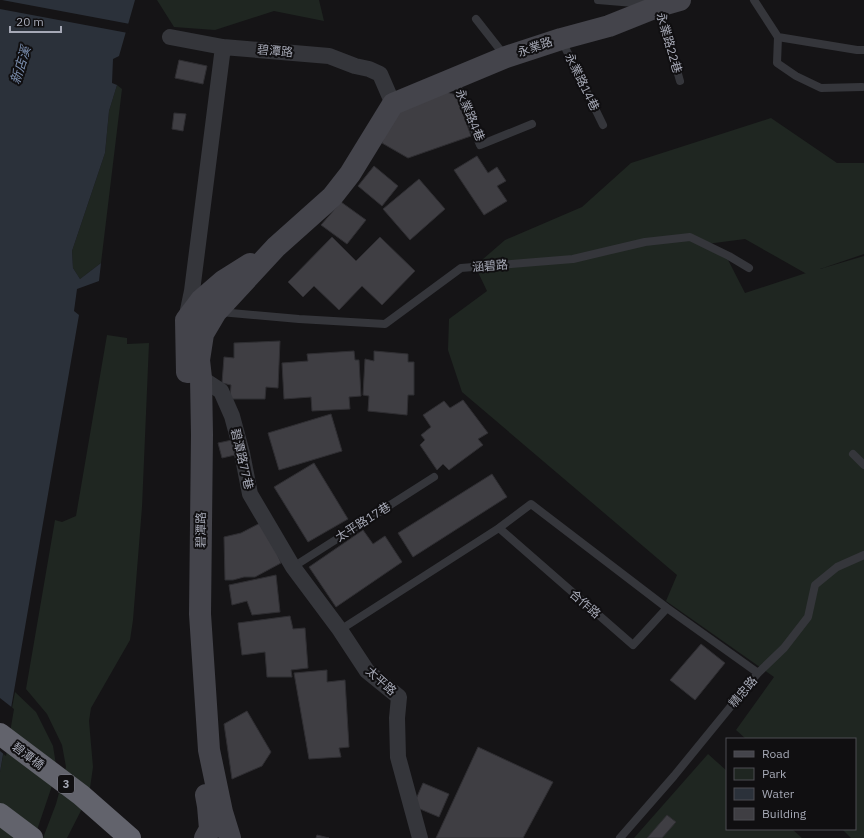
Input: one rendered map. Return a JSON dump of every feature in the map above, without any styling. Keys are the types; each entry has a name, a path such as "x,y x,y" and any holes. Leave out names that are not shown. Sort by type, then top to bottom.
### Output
{"highway":[{"name":"碧潭橋","path":"0,734 81,795 130,838"},
{"path":"0,814 32,838"}],"street":[{"name":"永業路","path":"393,104 506,57 561,38 609,26 658,6 680,0"},
{"path":"170,37 222,47"},
{"name":"碧潭路","path":"205,838 210,829 208,806 194,744 186,320 192,291 222,47 329,56 355,66 369,69 380,74 393,104 350,174 332,197 276,247 216,312 203,334 199,360 201,378 200,614 209,750 222,812 230,838"},
{"name":"碧潭路","path":"186,320 201,300 223,281 276,247"},
{"name":"碧潭路77巷","path":"201,378 221,391 232,416 242,453 250,494 293,567"},
{"name":"太平路","path":"293,567 340,630 367,671 399,697 397,718 398,757 420,838"}],"lane":[{"path":"598,0 614,0 658,6"},
{"path":"754,0 778,37 777,64 796,76 821,88 862,87"},
{"name":"永業路22巷","path":"658,6 680,81"},
{"path":"476,20 506,57"},
{"path":"778,37 864,50"},
{"name":"永業路14巷","path":"561,38 602,125"},
{"name":"永業路4巷","path":"455,79 480,146 532,124"},
{"name":"涵碧路","path":"216,312 385,324 461,268 573,259 645,242 690,237 729,256 749,268"},
{"path":"853,454 864,465"},
{"name":"太平路17巷","path":"293,567 434,477"},
{"path":"340,630 499,528 531,504 667,608 758,673"},
{"name":"合作路","path":"499,528 633,645 667,608"},
{"name":"精忠路","path":"620,838 674,776 758,673 784,648 808,617 815,585 837,567 863,553"}],"green space":[{"path":"157,0 319,0 324,21 274,11 215,30 174,27"},
{"path":"117,85 122,89 101,263 80,279 73,268 72,251 105,153 109,111"},
{"path":"771,118 837,163 864,163 864,254 820,269 864,256 864,838 851,838 843,830 856,830 856,738 745,738 736,730 774,677 666,601 677,575 462,392 448,350 449,319 487,291 475,266 505,240 582,207 631,163","holes":["745,239 806,273 745,293 723,250 699,245"]},
{"path":"107,335 127,338 127,344 149,343 142,507 133,620 130,640 91,708 89,721 93,767 89,795 67,838 43,838 56,804 66,767 62,745 47,714 26,689 55,520 62,522 76,516"},
{"path":"15,692 36,712 53,746 57,771 36,833 22,838 0,838 0,772"},
{"path":"708,754 726,770 726,830 793,830 802,838 634,838"}],"water":[{"name":"新店溪","path":"0,0 135,0 119,56 113,59 112,83 117,85 109,111 105,153 72,251 73,268 80,279 101,263 99,281 77,289 74,311 79,315 0,772"}],"pier":[{"path":"0,0 130,24 128,33 0,9"},
{"path":"0,698 14,709 6,756 0,751"}],"building":[{"path":"179,60 207,66 203,84 175,78"},
{"path":"437,89 456,95 471,136 408,158 382,143 391,110"},
{"path":"174,113 186,114 183,131 172,129"},
{"path":"477,156 488,173 497,167 506,181 497,186 507,201 484,215 454,170"},
{"path":"374,166 398,186 382,206 358,186"},
{"path":"419,179 445,209 410,240 383,209"},
{"path":"341,202 366,220 347,244 321,225"},
{"path":"332,237 356,261 380,237 415,271 382,305 362,286 339,310 314,286 303,297 288,282"},
{"path":"280,341 278,388 266,387 265,399 230,399 231,385 222,383 224,357 234,358 234,343"},
{"path":"354,351 355,360 359,360 361,396 349,397 350,409 312,411 311,397 284,399 282,363 308,361 307,354"},
{"path":"374,351 408,354 408,362 414,362 414,395 408,395 407,415 368,411 369,396 363,395 365,359 374,361"},
{"path":"463,400 488,433 478,439 483,445 449,470 443,464 437,470 420,445 425,440 421,435 431,427 423,415 444,401 450,408"},
{"path":"331,414 342,451 279,470 268,433"},
{"path":"232,440 235,455 222,458 218,443"},
{"path":"314,463 348,519 308,542 274,487"},
{"path":"492,474 507,497 413,557 398,533"},
{"path":"264,521 281,563 255,577 225,580 224,537 241,533"},
{"path":"363,530 373,544 385,536 402,562 336,607 309,567"},
{"path":"276,575 280,612 252,615 247,601 232,605 229,585"},
{"path":"290,616 293,629 305,628 308,668 291,670 292,677 267,677 265,652 242,655 238,623"},
{"path":"701,644 725,663 695,700 670,680"},
{"path":"327,670 327,682 345,680 349,747 339,748 341,757 309,759 294,673"},
{"path":"247,711 271,752 262,766 232,779 224,724"},
{"path":"478,747 553,782 523,838 436,838"},
{"path":"423,783 449,794 439,817 413,806"},
{"path":"667,815 676,822 662,838 647,838"},
{"path":"317,835 329,838 316,838"}]}
